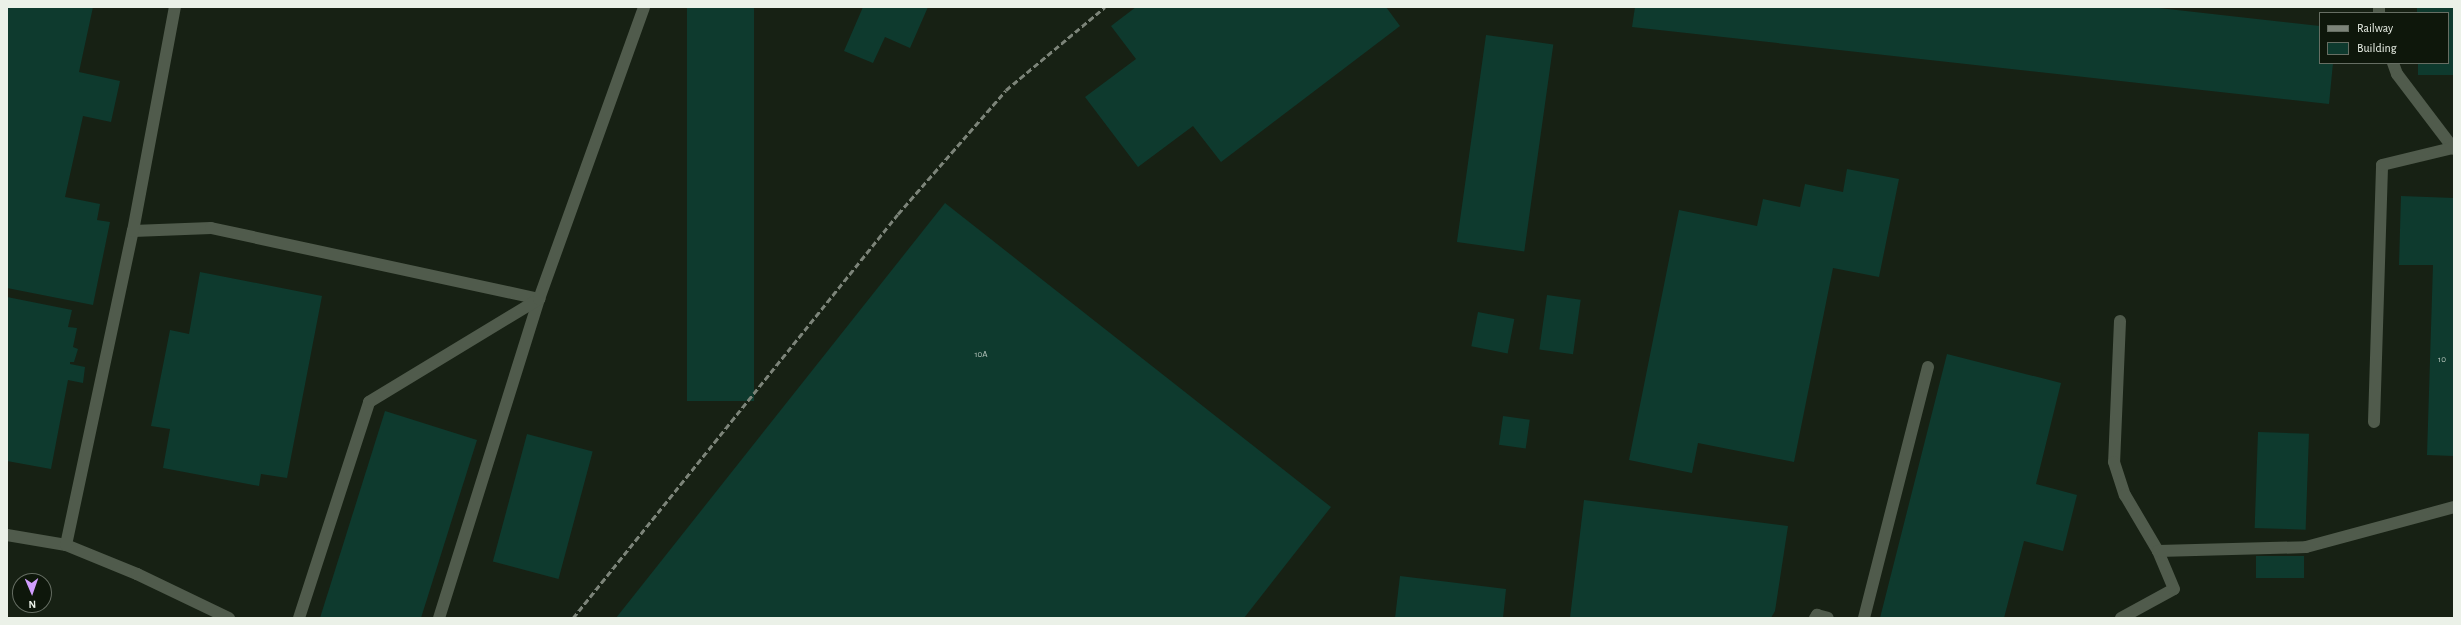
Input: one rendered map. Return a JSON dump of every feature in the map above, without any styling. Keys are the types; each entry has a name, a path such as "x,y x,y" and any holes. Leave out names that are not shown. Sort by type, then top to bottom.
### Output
{"lane":[{"path":"66,545 133,231 175,7"},
{"path":"439,618 539,299 644,7"},
{"path":"2374,422 2382,165 2453,148 2397,74 2393,64"},
{"path":"133,231 211,228 539,299"},
{"path":"300,618 369,402 539,299"},
{"path":"2120,321 2114,462 2125,495 2158,551 2174,589 2121,618"},
{"path":"1864,618 1928,367"},
{"path":"2158,551 2306,547 2454,506"},
{"path":"7,535 66,545 137,574 229,618"},
{"path":"1815,618 1817,615 1828,618"}],"building":[{"path":"7,7 93,7 79,72 120,81 111,122 83,116 65,197 100,204 97,220 110,222 93,305 7,288"},
{"path":"687,7 754,7 754,401 687,401"},
{"path":"863,7 928,7 910,48 885,37 873,63 844,51"},
{"path":"1136,7 1386,7 1400,26 1221,162 1193,126 1138,167 1085,97 1136,59 1111,26"},
{"path":"1635,7 2150,7 2319,26 2319,64 2333,64 2329,104 1632,27"},
{"path":"2417,7 2454,7 2454,75 2418,75 2418,64 2449,64 2449,12 2417,12"},
{"path":"1486,35 1553,44 1524,251 1457,242"},
{"path":"1847,169 1899,179 1879,277 1833,268 1794,462 1698,443 1692,473 1629,460 1679,210 1757,226 1763,199 1800,207 1805,184 1843,192"},
{"path":"2401,196 2454,198 2454,456 2427,455 2433,265 2399,265"},
{"path":"945,203 1331,507 1244,618 616,618"},
{"path":"200,272 322,296 287,478 261,474 259,486 163,468 170,429 151,426 170,330 189,334"},
{"path":"1547,295 1581,300 1573,354 1539,349"},
{"path":"7,297 72,310 68,327 77,328 73,347 78,349 74,362 70,362 70,364 85,367 83,383 68,380 51,469 7,461"},
{"path":"1478,312 1514,319 1508,353 1471,346"},
{"path":"1947,354 2061,383 2036,484 2077,495 2063,551 2024,541 2004,618 1880,618"},
{"path":"385,411 477,440 421,618 320,618"},
{"path":"1503,416 1530,420 1526,448 1499,445"},
{"path":"2258,432 2309,434 2306,530 2255,528"},
{"path":"527,434 593,452 559,579 493,562"},
{"path":"1584,500 1788,526 1775,611 1771,618 1570,618"},
{"path":"2256,556 2304,556 2304,578 2256,578"},
{"path":"1400,576 1506,589 1503,618 1395,618"}],"railway":[{"path":"573,618 898,214 1006,90 1105,7"}]}
